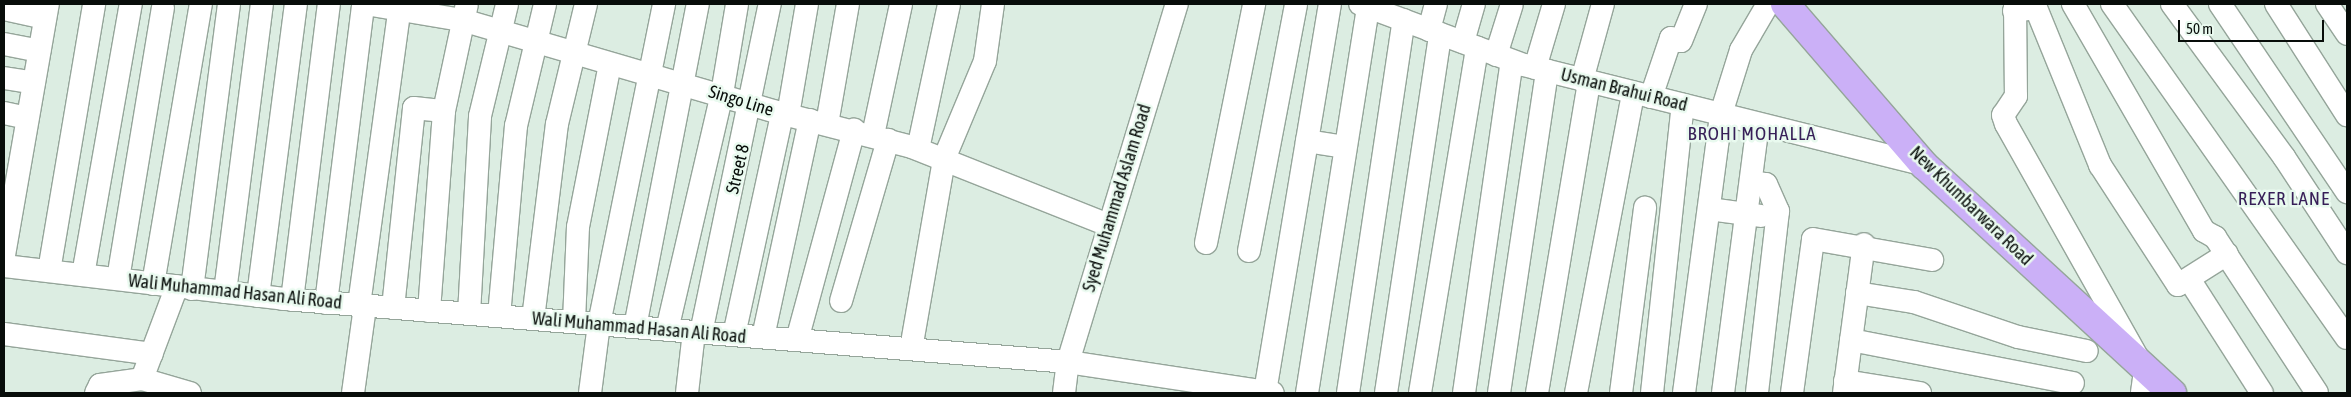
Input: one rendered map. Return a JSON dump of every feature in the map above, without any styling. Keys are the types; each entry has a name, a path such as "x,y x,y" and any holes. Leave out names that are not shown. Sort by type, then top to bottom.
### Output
{"main road":[{"name":"New Khumbarwara Road","path":"1785,4 1924,165 2097,326 2144,382 2172,393"}],"street":[{"path":"49,271 94,4"},
{"path":"83,275 131,4"},
{"path":"153,284 201,4"},
{"path":"142,379 184,288 229,4"},
{"path":"225,292 262,4"},
{"path":"258,296 296,4"},
{"path":"292,300 329,4"},
{"path":"326,303 365,4"},
{"name":"Singo Line","path":"365,4 464,12 500,30 575,51 649,76 722,94 785,114 872,135 918,149 1108,225"},
{"path":"470,314 480,116 507,4"},
{"path":"499,316 516,126 545,4"},
{"path":"533,319 556,124 586,4"},
{"path":"590,393 599,324 664,4"},
{"path":"635,328 698,4"},
{"path":"667,330 722,94 737,4"},
{"name":"Street 8","path":"686,393 698,332 752,104 770,4"},
{"path":"734,335 785,114 807,4"},
{"path":"762,337 848,4"},
{"path":"841,301 872,135 901,4"},
{"path":"918,149 949,4"},
{"path":"911,349 944,159 985,61 993,4"},
{"name":"Syed Muhammad Aslam Road","path":"1064,393 1068,362 1108,225 1177,4"},
{"path":"1206,243 1254,4"},
{"path":"1249,251 1296,4"},
{"path":"1269,393 1330,4"},
{"path":"1386,393 1434,32 1436,4"},
{"path":"1464,393 1487,52 1474,4"},
{"path":"1420,393 1487,52 1512,4"},
{"path":"1499,393 1541,69 1554,4"},
{"path":"1537,393 1586,81 1603,4"},
{"path":"1576,393 1642,95 1671,38 1681,41 1696,4"},
{"path":"1684,393 1721,114 1742,50 1768,4"},
{"path":"2073,4 2189,206 2227,254 2317,393"},
{"path":"2112,4 2347,338"},
{"path":"2172,4 2284,157 2347,253"},
{"path":"2220,4 2347,192"},
{"path":"2276,4 2347,115"},
{"path":"2327,4 2347,34"},
{"path":"353,393 399,7"},
{"path":"2144,382 2006,124 2003,115 2016,96 2014,7 2036,8 2100,166 2178,285 2227,254"},
{"path":"118,279 164,8"},
{"path":"4,9 46,11 27,118 12,153 4,255"},
{"path":"1307,393 1345,147 1381,9"},
{"path":"1348,393 1381,9"},
{"name":"Usman Brahui Road","path":"1381,9 1487,52 1541,69 1924,165"},
{"path":"429,311 444,111 464,12"},
{"path":"4,44 39,50"},
{"path":"574,322 578,227 610,64"},
{"path":"4,78 34,83"},
{"path":"1652,393 1670,241 1683,105"},
{"path":"393,308 414,108 444,111"},
{"path":"4,113 27,118"},
{"path":"1723,393 1758,124"},
{"path":"797,340 872,135"},
{"path":"1307,141 1345,147"},
{"path":"1751,182 1766,184 1776,203 1777,218 1757,393"},
{"path":"1621,393 1646,208"},
{"path":"1709,209 1777,218"},
{"path":"1642,237 1670,241"},
{"path":"1792,393 1813,239 1864,244 1932,260"},
{"path":"1864,244 1844,387 1920,393"},
{"name":"Wali Muhammad Hasan Ali Road","path":"4,266 292,300 1068,362 1269,393"},
{"path":"2189,279 2262,393"},
{"path":"1857,293 1914,302 2018,337 2086,351"},
{"path":"1851,340 2071,388 2097,326"},
{"path":"4,334 152,354"},
{"path":"96,393 100,385 142,379 190,393"}],"district":[{"name":"BROHI MOHALLA","path":"1752,134"},
{"name":"REXER LANE","path":"2284,199"}]}
